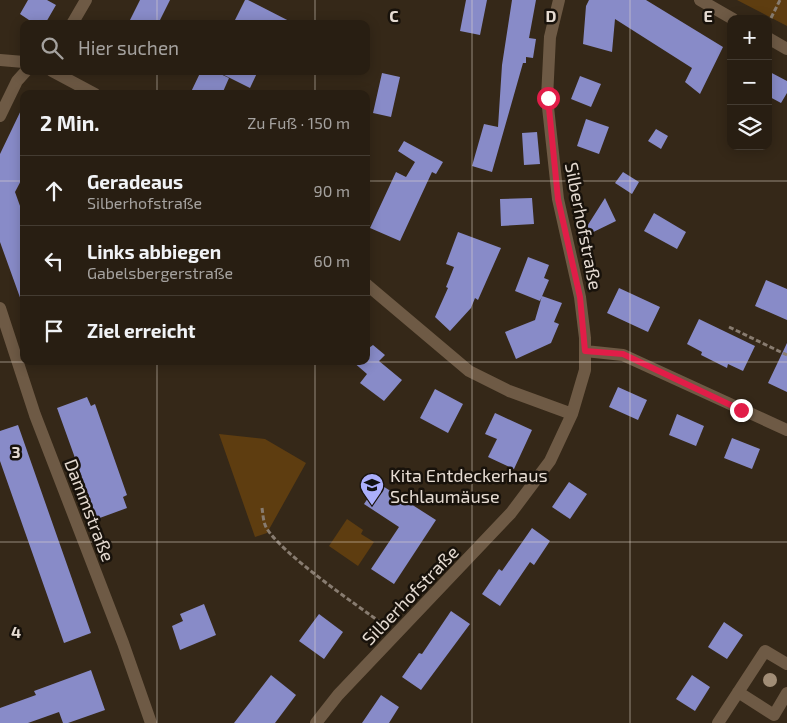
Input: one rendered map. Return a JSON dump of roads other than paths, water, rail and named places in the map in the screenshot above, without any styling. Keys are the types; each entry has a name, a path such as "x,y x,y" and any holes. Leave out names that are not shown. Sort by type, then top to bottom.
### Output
{"street":[{"path":"74,20 86,0"},
{"name":"Silberhofstraße","path":"316,723 338,696 511,513 550,461 572,414 585,370 585,351 580,297 558,199 548,98 550,37 559,0"},
{"path":"700,0 727,16"},
{"path":"772,40 787,48"},
{"path":"0,60 20,62"},
{"path":"0,116 17,81 22,75"},
{"path":"60,75 88,90"},
{"path":"370,287 469,371 509,391 572,414"},
{"name":"Dammstraße","path":"0,308 35,415 123,643 151,723"},
{"path":"585,351 623,354 787,430"},
{"path":"718,723 765,651 787,664"},
{"path":"738,692 774,714 787,693"}],"place":[{"name":"Kita Entdeckerhaus Schlaumäuse","path":"372,506"}]}
